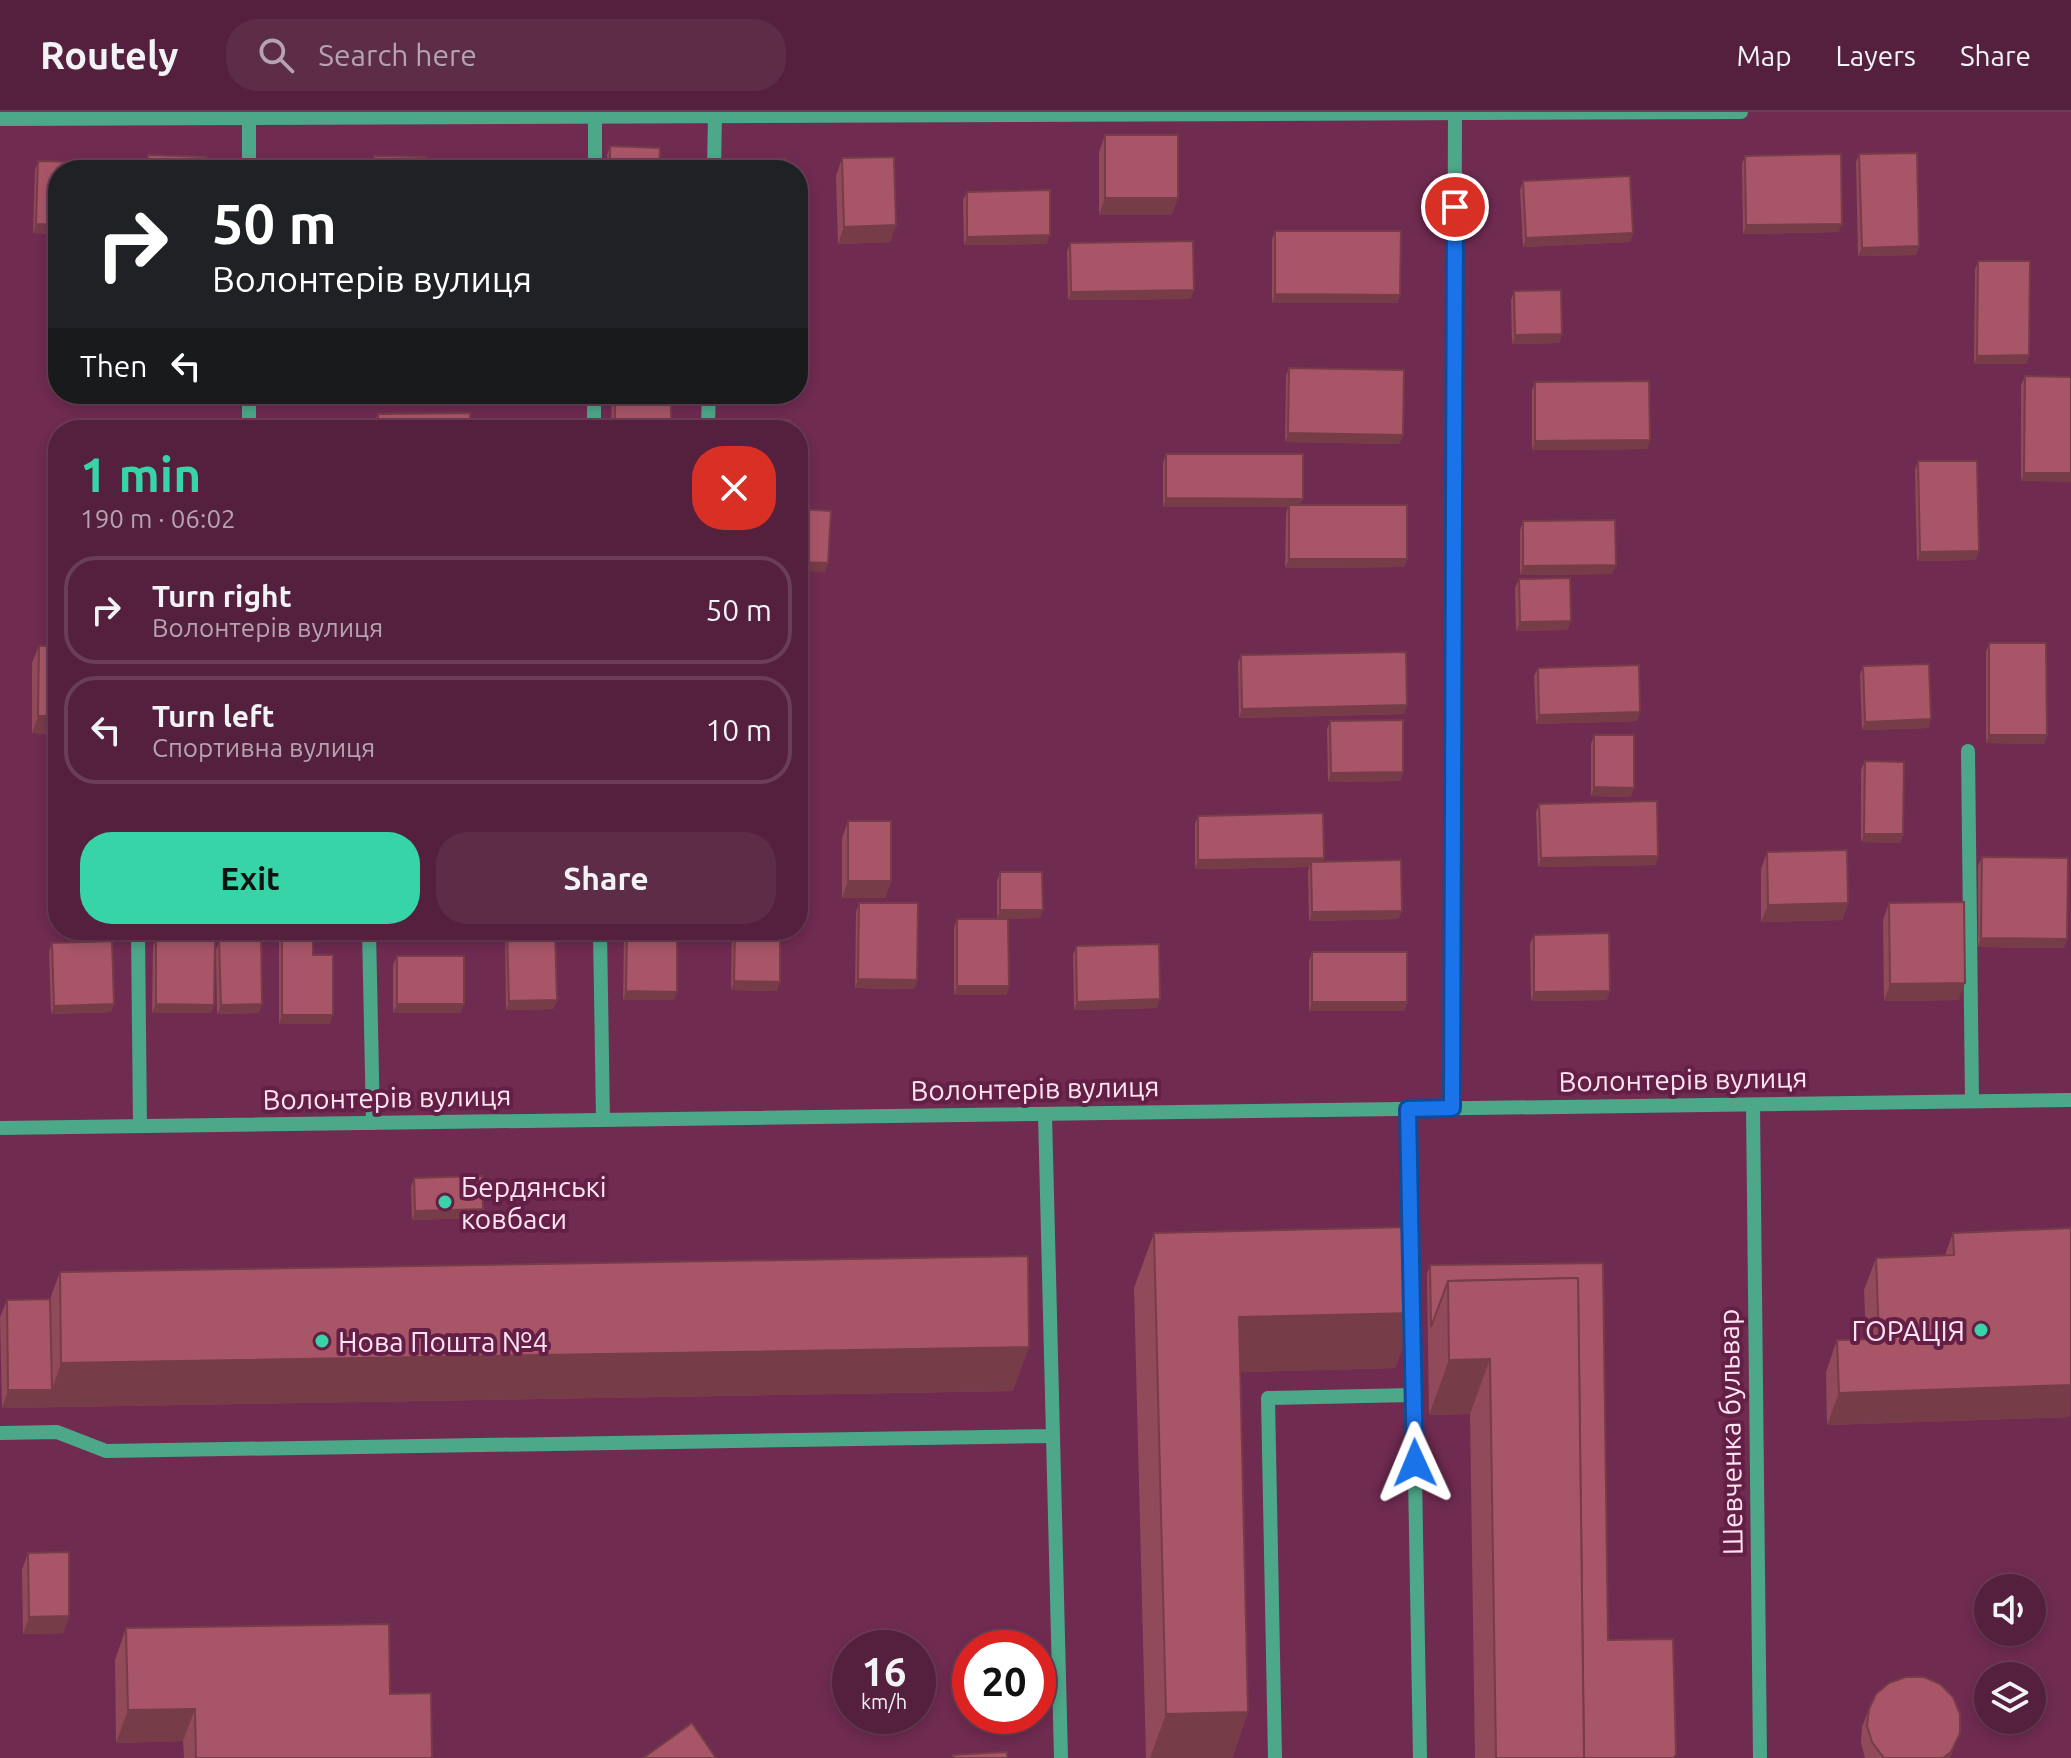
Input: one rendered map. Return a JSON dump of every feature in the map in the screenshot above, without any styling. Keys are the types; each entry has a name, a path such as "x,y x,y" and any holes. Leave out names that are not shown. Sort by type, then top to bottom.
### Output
{"street":[{"path":"0,119 1741,112"},
{"path":"1452,1108 1455,113"},
{"path":"595,116 595,160"},
{"path":"714,160 715,116"},
{"path":"249,118 249,160"},
{"path":"1968,751 1972,1101"},
{"path":"138,940 140,1126"},
{"path":"369,940 373,1123"},
{"path":"600,940 603,1120"},
{"name":"Волонтерів вулиця","path":"0,1128 2071,1100"},
{"name":"Шевченка бульвар","path":"1753,1105 1760,1758"},
{"path":"1408,1109 1411,1268"},
{"path":"1045,1114 1061,1758"},
{"path":"1411,1284 1420,1758"},
{"path":"1275,1758 1268,1398 1413,1395"},
{"path":"0,1433 57,1432 106,1451 1053,1436"}],"building":[{"path":"1105,135 1178,135 1178,198 1105,198"},
{"path":"610,146 660,148 659,160 610,160"},
{"path":"1917,153 1919,246 1862,248 1859,154"},
{"path":"1841,154 1842,224 1746,225 1745,156"},
{"path":"148,155 206,157 206,160 148,160"},
{"path":"374,156 425,157 425,160 374,160"},
{"path":"894,157 896,225 844,227 842,158"},
{"path":"38,161 48,161 48,225 36,224"},
{"path":"1630,176 1633,233 1526,238 1523,181"},
{"path":"1050,190 1050,235 967,237 967,192"},
{"path":"1275,231 1401,231 1400,295 1275,294"},
{"path":"1193,241 1194,290 1071,292 1070,243"},
{"path":"1978,261 2030,261 2029,355 1977,356"},
{"path":"1561,290 1562,334 1515,335 1514,291"},
{"path":"1289,368 1404,370 1403,435 1288,433"},
{"path":"2025,376 2071,377 2071,473 2024,473"},
{"path":"1649,381 1650,440 1535,441 1535,382"},
{"path":"615,404 671,404 671,420 615,420"},
{"path":"470,413 470,420 378,420 378,414"},
{"path":"1166,454 1303,454 1303,499 1166,498"},
{"path":"1918,461 1977,461 1979,551 1920,552"},
{"path":"1289,505 1407,505 1407,559 1289,559"},
{"path":"808,510 831,511 828,563 808,562"},
{"path":"1615,520 1616,565 1523,566 1523,521"},
{"path":"1570,578 1571,621 1520,622 1519,579"},
{"path":"1989,643 2046,643 2047,735 1989,735"},
{"path":"39,646 48,646 48,716 38,716"},
{"path":"1406,652 1407,705 1242,709 1241,655"},
{"path":"1929,664 1931,719 1865,722 1863,666"},
{"path":"1639,665 1640,712 1539,715 1538,668"},
{"path":"1403,720 1403,772 1331,773 1330,721"},
{"path":"1594,735 1634,735 1634,788 1594,787"},
{"path":"1865,761 1904,762 1903,834 1864,834"},
{"path":"1657,801 1658,856 1541,858 1539,804"},
{"path":"1323,813 1324,858 1198,860 1198,816"},
{"path":"848,821 891,821 891,881 848,881"},
{"path":"1847,850 1848,903 1768,905 1767,852"},
{"path":"1982,857 2068,858 2067,939 1981,938"},
{"path":"1401,860 1402,911 1312,912 1311,862"},
{"path":"1000,872 1042,872 1043,910 1000,910"},
{"path":"1964,902 1965,983 1890,984 1889,903"},
{"path":"859,903 918,903 917,980 858,979"},
{"path":"957,919 1008,919 1009,986 957,986"},
{"path":"1609,933 1610,991 1534,992 1534,935"},
{"path":"156,940 215,940 214,1005 156,1004"},
{"path":"261,940 262,1004 221,1005 219,941"},
{"path":"282,940 313,940 313,955 333,955 333,1015 282,1015"},
{"path":"507,940 555,940 557,1000 509,1001"},
{"path":"627,940 677,940 677,992 626,991"},
{"path":"735,940 780,940 780,982 734,981"},
{"path":"112,941 114,1004 54,1006 52,943"},
{"path":"1159,944 1160,999 1077,1002 1076,946"},
{"path":"1312,952 1407,952 1407,1002 1312,1002"},
{"path":"397,956 464,956 464,1004 397,1004"},
{"name":"Бердянські ковбаси","path":"482,1176 483,1209 415,1211 414,1178"},
{"path":"1413,1227 1416,1313 1239,1317 1248,1712 1166,1714 1154,1233"},
{"path":"2071,1228 2071,1385 1839,1393 1837,1340 1879,1339 1876,1258 1954,1255 1953,1233"},
{"path":"1028,1256 1029,1347 61,1363 60,1272"},
{"path":"1603,1263 1608,1640 1673,1639 1676,1755 1673,1758 1584,1758 1578,1278 1448,1281 1431,1327 1430,1265"},
{"path":"1578,1278 1584,1758 1496,1758 1490,1359 1449,1360 1448,1281"},
{"path":"50,1299 52,1390 8,1390 7,1300"},
{"path":"69,1552 69,1616 29,1617 28,1553"},
{"path":"389,1624 390,1694 431,1693 432,1758 196,1758 195,1709 128,1710 126,1628"},
{"path":"1906,1677 1924,1677 1940,1684 1953,1697 1960,1714 1960,1733 1951,1752 1943,1758 1884,1758 1872,1742 1867,1726 1869,1709 1876,1694 1889,1683"},
{"path":"692,1723 716,1758 643,1758"},
{"path":"1007,1752 1007,1758 953,1758 953,1755"}],"place":[{"name":"Бердянські ковбаси","path":"445,1202"},
{"name":"ГОРАЦІЯ","path":"1981,1330"},
{"name":"Нова Пошта №4","path":"322,1341"}],"route":[{"path":"1415,1463 1408,1109 1452,1108 1455,207"}]}
